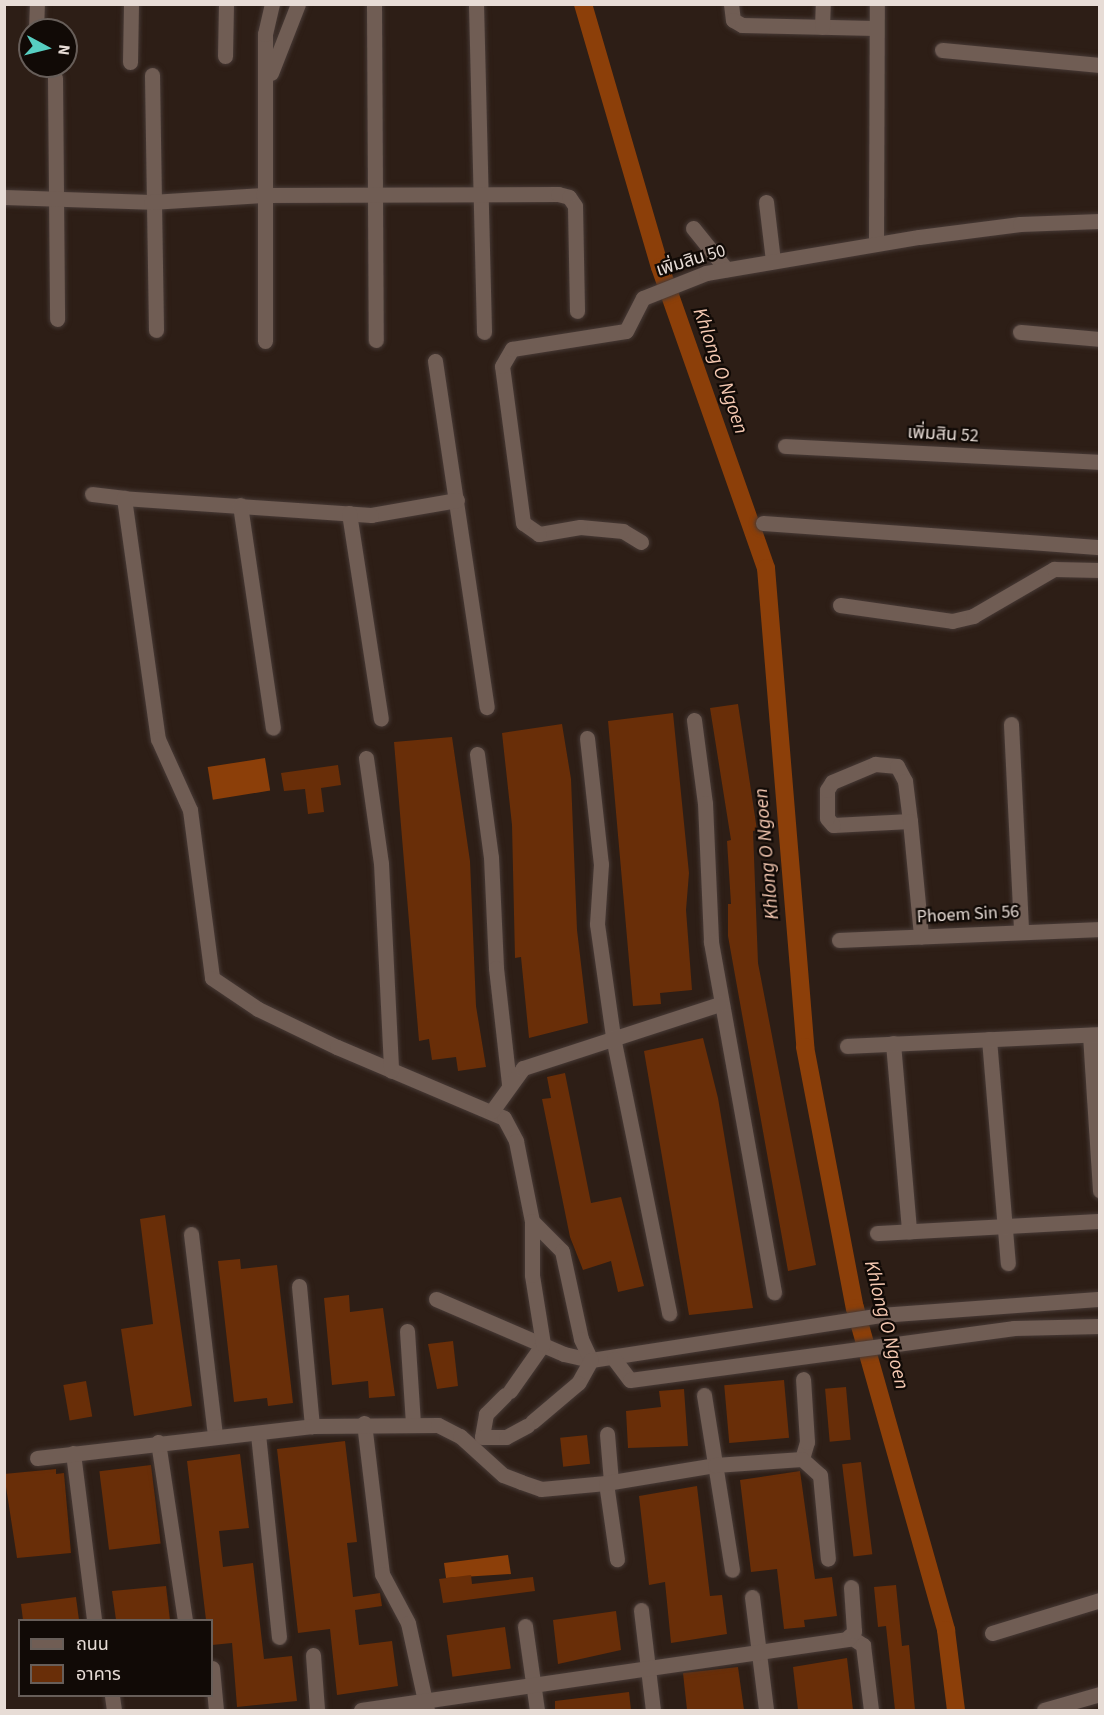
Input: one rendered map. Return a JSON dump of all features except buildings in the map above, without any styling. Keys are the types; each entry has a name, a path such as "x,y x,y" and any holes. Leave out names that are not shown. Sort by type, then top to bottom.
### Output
{"street":[{"path":"130,62 131,4"},
{"path":"225,56 226,4"},
{"path":"265,341 263,195 269,79 265,34 272,4"},
{"path":"269,79 298,4"},
{"path":"374,4 376,340"},
{"path":"476,4 484,332"},
{"path":"731,4 734,20 742,24 875,28"},
{"path":"822,27 823,4"},
{"path":"876,243 875,28 877,4"},
{"path":"942,50 1100,65"},
{"path":"152,75 151,202 156,330"},
{"path":"55,78 53,201 57,319"},
{"path":"4,197 53,201 151,202 263,195 480,194 569,197 575,206 577,311"},
{"path":"766,202 773,261"},
{"name":"เพิ่มสิน 50","path":"641,542 623,531 580,527 553,534 528,531 523,523 502,366 512,350 626,331 643,298 706,273 876,243 1020,224 1100,221"},
{"path":"693,228 726,269"},
{"path":"1020,332 1100,339"},
{"path":"435,361 487,707"},
{"name":"เพิ่มสิน 52","path":"784,446 1100,462"},
{"path":"93,494 371,515 457,500"},
{"path":"124,498 158,739 190,810 212,978 258,1009 391,1071 492,1111 512,1128 532,1221 532,1275 543,1344 508,1393 486,1414 478,1442"},
{"path":"240,505 273,728"},
{"path":"349,513 381,719"},
{"path":"763,523 1100,547"},
{"path":"840,605 952,621 974,616 1054,569 1100,570"},
{"path":"694,720 705,803 711,942 720,1004 774,1292"},
{"path":"1011,724 1021,932"},
{"path":"587,738 601,864 597,924 613,1037 669,1313"},
{"path":"477,754 491,857 496,968 510,1084"},
{"path":"366,758 381,863 391,1071"},
{"path":"910,821 833,825 827,818 827,790 832,782 886,762 897,766 905,781 910,821 921,936"},
{"name":"Phoem Sin 56","path":"838,940 1100,929"},
{"path":"492,1111 523,1068 720,1004"},
{"path":"847,1046 1095,1034 1100,1191"},
{"path":"989,1039 1008,1263"},
{"path":"893,1043 909,1231"},
{"path":"532,1221 562,1251 581,1339 591,1360"},
{"path":"877,1233 1005,1228 1100,1221"},
{"path":"191,1234 215,1436"},
{"path":"299,1286 312,1426"},
{"path":"436,1299 543,1344 591,1360 614,1359 628,1352 881,1315 1100,1299"},
{"path":"614,1359 630,1380 800,1359 839,1349 1014,1328 1100,1326"},
{"path":"407,1330 413,1424"},
{"path":"478,1442 506,1437 529,1424 578,1383 591,1360"},
{"path":"802,1379 807,1442 802,1459"},
{"path":"704,1395 732,1570"},
{"path":"364,1423 382,1574 408,1623 427,1707"},
{"path":"37,1458 158,1442 364,1423 438,1425 478,1442 503,1475 541,1489 608,1483 716,1465 802,1459 820,1475 828,1559"},
{"path":"258,1434 279,1637"},
{"path":"607,1434 608,1483 617,1560"},
{"path":"158,1442 185,1619"},
{"path":"74,1453 94,1619"},
{"path":"361,1710 427,1707 849,1636 854,1631 851,1587"},
{"path":"752,1597 766,1710"},
{"path":"992,1633 1100,1600"},
{"path":"640,1610 653,1710"},
{"path":"525,1626 537,1710"},
{"path":"849,1636 863,1645 871,1710"},
{"path":"313,1655 318,1710"},
{"path":"213,1678 216,1710"},
{"path":"1044,1710 1100,1694"}],"shaded area":[{"path":"265,758 270,791 213,800 208,767"},
{"path":"508,1555 511,1574 446,1578 444,1563"}],"waterway":[{"name":"Khlong O Ngoen","path":"583,4 660,267 766,568 805,1047 855,1308 946,1630 956,1710"}]}
